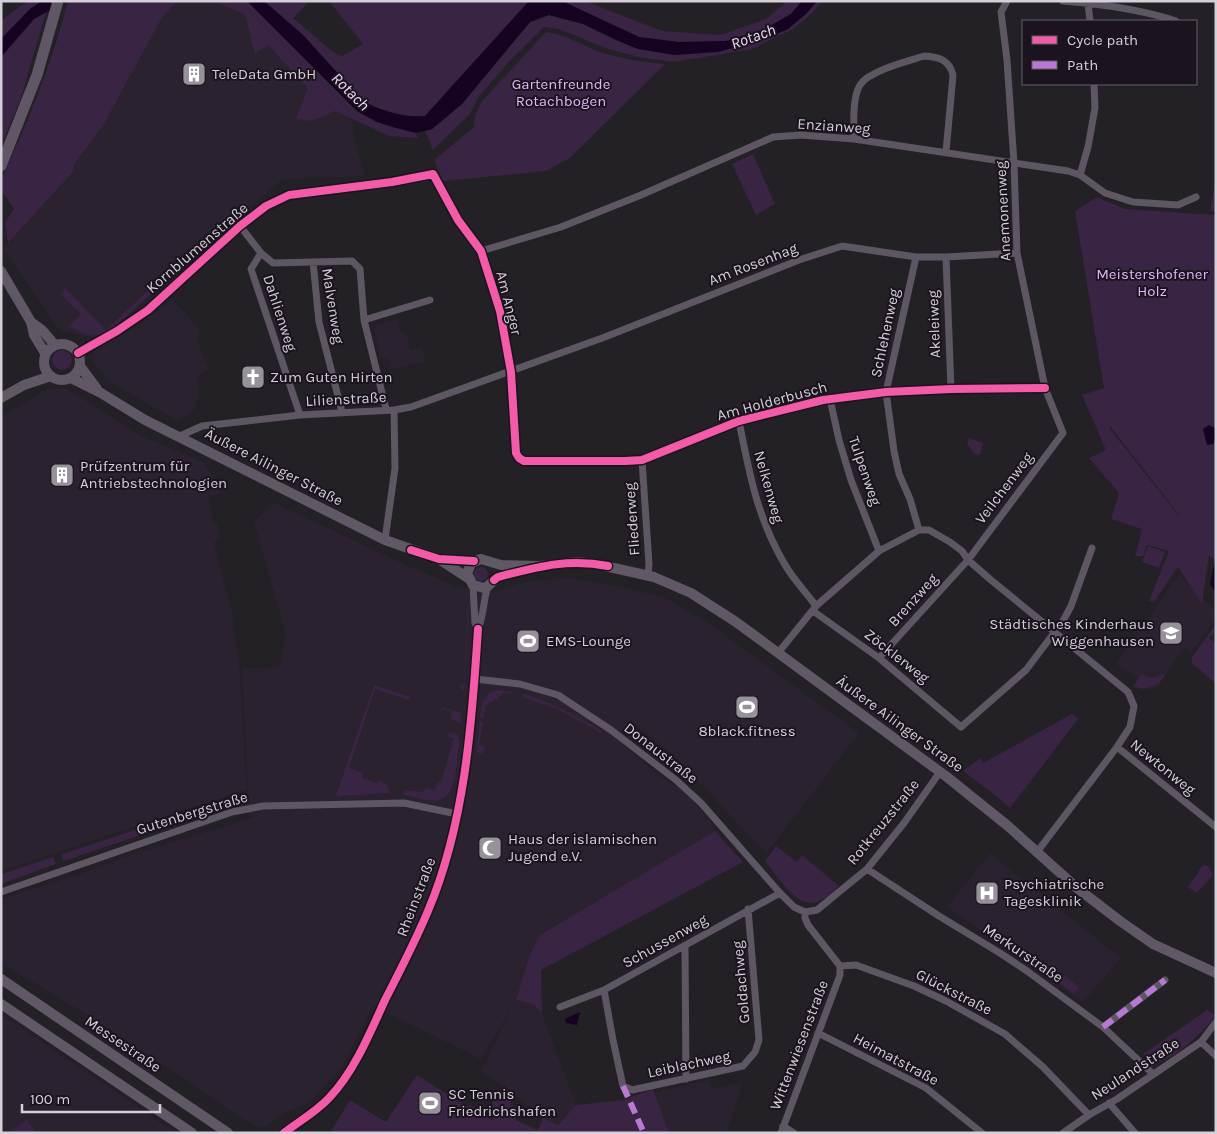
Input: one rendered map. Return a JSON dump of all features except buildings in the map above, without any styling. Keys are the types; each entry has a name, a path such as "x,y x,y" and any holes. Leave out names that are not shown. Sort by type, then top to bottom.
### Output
{"main road":[{"path":"1,166 27,104 58,1"},
{"path":"1,271 31,322 34,335 45,354 44,365 51,376 60,380 71,378 80,366 78,352 68,344 55,345 45,354"},
{"path":"31,322 42,330 55,345"},
{"path":"24,385 44,365"},
{"name":"Äußere Ailinger Straße","path":"80,366 100,393"},
{"path":"1,398 24,385 51,376"},
{"name":"Äußere Ailinger Straße","path":"71,378 145,420 385,540 438,559 470,582"},
{"name":"Äußere Ailinger Straße","path":"438,559 474,561"},
{"path":"481,559 492,564 539,566 498,577 480,588 470,582 468,569 474,561 481,559"},
{"name":"Äußere Ailinger Straße","path":"539,566 578,562 596,564 648,576 691,593 736,622 940,772 1008,826 1077,888 1120,921 1153,944 1216,973"},
{"path":"491,583 496,572 492,564"},
{"name":"Messestraße","path":"1,979 228,1133"},
{"path":"1,1004 192,1133"}],"street":[{"name":"Anemonenweg","path":"1007,1 1001,12 1014,163 1017,253 1045,388 1063,434"},
{"path":"1063,1 1088,3 1155,14 1173,20"},
{"path":"1088,3 1090,20"},
{"path":"854,139 854,104 860,85 871,75 924,56 932,57 951,66 953,75 946,152"},
{"path":"1080,175 1088,147 1095,108 1094,85"},
{"name":"Enzianweg","path":"481,252 561,227 641,195 773,137 801,136 854,139 1068,171 1080,175 1105,193 1133,202 1178,205 1196,197"},
{"name":"Am Anger","path":"433,174 458,220 481,252 500,311 511,372 516,453"},
{"name":"Kornblumenstraße","path":"78,352 111,335 148,310 240,226 266,206 289,195 392,182 433,174"},
{"path":"240,226 261,253 273,263 352,260 360,269 364,320 390,410 395,468 385,540"},
{"name":"Am Rosenhag","path":"511,372 799,260 842,246 916,257 1017,253"},
{"name":"Dahlienweg","path":"261,253 251,269 300,415"},
{"name":"Schlehenweg","path":"916,257 886,392 899,474 910,499 919,530"},
{"name":"Akeleiweg","path":"946,257 951,389"},
{"name":"Malvenweg","path":"313,262 319,322 342,412"},
{"path":"364,320 430,300"},
{"name":"Lilienstraße","path":"180,436 202,426 300,415 411,407 511,372"},
{"name":"Am Holderbusch","path":"516,453 524,461 642,460 738,421 830,398 886,392 1045,388"},
{"name":"Tulpenweg","path":"830,398 839,440 851,480 879,551"},
{"name":"Nelkenweg","path":"738,421 754,493 765,528 784,565 814,608"},
{"name":"Veilchenweg","path":"968,560 1063,434"},
{"name":"Fliederweg","path":"642,460 649,564 648,576"},
{"path":"778,653 814,608 879,551 919,530 929,530 950,542 968,560 1128,692 1134,706 1130,726 1117,747 1037,852"},
{"path":"1055,632 1071,606 1092,548"},
{"name":"Brenzweg","path":"879,658 968,560"},
{"name":"Rheinstraße","path":"470,582 475,624 478,629"},
{"name":"Rheinstraße","path":"288,1131 328,1099 347,1074 364,1044 428,912 457,814 464,775 475,679 478,629 481,623 486,592 491,583"},
{"name":"Zöcklerweg","path":"814,608 879,658 961,727 1026,670 1055,632"},
{"name":"Donaustraße","path":"475,679 520,684 558,695 610,730 676,780 702,803 780,893 794,907 805,912"},
{"name":"Newtonweg","path":"1117,747 1216,827"},
{"name":"Rotkreuzstraße","path":"805,912 817,910 867,869 904,823 940,772"},
{"name":"Gutenbergstraße","path":"1,892 232,812 262,806 404,803 457,814"},
{"name":"Merkurstraße","path":"867,869 1000,953 1102,1027 1153,1074"},
{"name":"Schussenweg","path":"560,1006 604,990 780,893"},
{"name":"Goldachweg","path":"748,909 760,1040 755,1052"},
{"path":"805,912 808,925 840,966"},
{"path":"684,947 686,1079"},
{"name":"Glückstraße","path":"840,966 856,965 914,986 946,1001 1005,1034 1043,1067 1089,1115"},
{"name":"Wittenwiesenstraße","path":"782,1129 840,975 840,966"},
{"path":"1102,1027 1165,980"},
{"name":"Leiblachweg","path":"604,990 623,1086 632,1090 743,1066 755,1052"},
{"name":"Neulandstraße","path":"1063,1133 1201,1042 1216,1022"},
{"name":"Heimatstraße","path":"818,1033 926,1088 982,1133"},
{"path":"1201,1042 1216,1056"},
{"path":"1109,1103 1136,1133"},
{"path":"782,1129 794,1133"}],"shaded area":[{"path":"181,1 220,1 251,14 352,122 354,138 365,176 283,179 106,336 89,337 60,331 3,249 73,172 75,163 103,126 160,21 174,4"},
{"path":"172,299 200,329 197,341 208,369 196,377 200,391 195,409 178,421 111,383 93,363 92,357 96,349 144,322"},
{"path":"397,319 401,333 406,332 410,350 422,348 425,362 391,369 388,358 381,359 374,330 377,325"},
{"path":"63,388 135,433 205,463 220,494 209,496 213,522 218,522 220,539 214,543 232,612 239,665 247,789 1,871 1,416 49,389"},
{"path":"273,502 457,587 497,591 523,582 570,578 625,588 665,598 707,622 859,733 766,854 674,755 630,721 616,738 654,772 680,789 692,800 710,820 715,831 540,935 516,999 532,1004 542,1013 576,1105 558,1125 543,1118 513,1093 481,1072 512,1007 481,1059 373,1006 342,1066 311,1102 284,1113 264,1128 252,1125 94,1019 1,963 1,899 81,874 122,858 254,817 249,813 242,668 281,667 285,631 254,522"},
{"name":"Städtisches Kinderhaus Wiggenhausen","path":"1179,574 1216,612 1216,618 1191,653 1184,648 1159,685 1144,690 1132,687 1138,679 1116,664"},
{"path":"990,853 1121,958 1083,1002 947,907"},
{"path":"1,1015 5,1017 176,1133 1,1133"},
{"path":"709,1080 711,1089 743,1082 726,1133 647,1133 632,1098"}],"green space":[{"path":"30,1 42,1 30,9 1,39 1,21"},
{"path":"68,1 183,1 174,4 160,21 103,126 75,163 73,172 8,243 5,222 14,209 1,190 1,180 39,92 55,47"},
{"path":"212,1 245,1 250,4 357,111 377,122 416,133 418,138 389,136 335,111 311,121 296,119 308,88 268,45 255,54 245,14"},
{"path":"264,1 310,1 293,18 333,52 342,56 363,44 329,1 529,1 425,116 409,117 371,106 362,100 303,35"},
{"path":"562,1 585,1 662,31 720,35 766,19 787,1 802,1 791,14 765,29 726,41 679,42 639,37"},
{"path":"817,1 823,1 793,29 752,49 674,62 638,57 605,48 559,29 544,27 506,65 477,99 470,114 433,150 425,131 432,129 462,104 530,22 549,15 583,24 638,49 718,52 806,14"},
{"path":"46,12 21,98 1,146 1,57 34,19"},
{"name":"Gartenfreunde Rotachbogen","path":"546,32 567,37 600,52 632,60 665,64 570,158 546,171 443,181 434,160 474,127 475,115 482,101"},
{"path":"753,154 775,204 756,215 732,164"},
{"path":"1216,177 1216,211 1210,211"},
{"name":"Meistershofener Holz","path":"1097,197 1125,209 1216,215 1216,559 1209,555 1202,604 1178,567 1154,602 1149,601 1169,551 1147,545 1143,556 1135,556 1142,529 1111,519 1119,493 1089,458 1106,450 1082,395 1104,388 1075,211","holes":["1110,426 1179,515 1110,429"]},
{"path":"159,280 161,285 106,334 86,335 69,326 81,314 60,294 65,288 106,330"},
{"path":"62,350 69,353 72,360 69,367 62,370 55,367 52,360 55,353"},
{"path":"969,438 983,443 980,455 974,454 967,443"},
{"path":"1148,546 1165,552 1159,568 1142,562"},
{"path":"481,567 486,569 488,574 486,579 481,581 476,579 474,574 476,569"},
{"path":"468,606 464,691 458,686 464,684"},
{"path":"1216,624 1216,631 1209,638 1214,642 1216,640 1216,684 1192,663 1192,657"},
{"path":"1141,674 1152,677 1165,675 1159,683 1151,687 1133,687"},
{"path":"374,685 410,697 409,700 375,689 349,768 363,773 362,778 377,783 378,780 383,782 387,786 389,793 336,796"},
{"path":"498,690 512,692 512,694 502,693 498,700 494,699 493,702 489,702 489,705 485,705 483,719 480,718 484,700 489,694"},
{"path":"523,694 554,705 602,731 601,733 560,710 522,697"},
{"path":"442,707 461,713 461,723 450,719 452,712 443,709 440,713"},
{"path":"1072,714 1078,719 1010,808 963,771 981,758 983,763"},
{"path":"480,721 483,722 479,745 485,747 482,754 476,752"},
{"path":"450,733 457,734 459,739 456,773 446,797 440,800 431,800 404,795 405,790 424,792 426,788 435,790 438,782 441,782 454,738 447,736"},
{"path":"244,794 243,803 227,806 64,861 62,858 62,854"},
{"path":"715,831 743,862 541,970 542,1013 532,1004 516,1000 530,955 540,935"},
{"path":"776,846 797,862 802,855 839,886 817,902 809,903 794,896 765,861"},
{"path":"53,857 56,864 1,884 2,874"},
{"path":"1203,865 1208,866 1213,875 1197,893 1188,887"},
{"path":"1064,975 1079,987 1074,994 1058,982"},
{"path":"1207,1010 1215,1015 1211,1021 1198,1035 1174,1055 1157,1061 1151,1060 1143,1054"},
{"path":"417,1075 466,1106 470,1105 492,1120 496,1114 492,1110 493,1099 502,1091 508,1095 516,1120 538,1130 543,1118 558,1125 576,1105 623,1100 653,1089 669,1133 330,1133 350,1100 386,1122"},
{"path":"27,1120 35,1131 33,1133 8,1133"}],"water":[{"path":"42,1 67,1 34,19 1,57 1,39 30,9"},
{"name":"Rotach","path":"245,1 264,1 303,35 362,100 392,113 425,116 529,1 562,1 639,37 679,42 726,41 765,29 791,14 802,1 817,1 806,14 788,29 763,40 718,52 674,55 638,49 583,24 549,15 530,22 462,104 432,129 416,133 377,122 357,111"},
{"path":"1209,425 1215,428 1216,439 1213,444 1207,445 1203,429"},
{"path":"1216,559 1216,593 1210,584"},
{"path":"580,1012 577,1025 566,1023 565,1019"}],"marked path":[{"path":"1103,1027 1165,980"},
{"path":"623,1086 644,1133"}],"cycle path":[{"path":"78,353 117,331 148,310 240,226 266,206 289,195 392,182 433,174 458,220 481,251 500,311 511,372 516,453 524,461 642,460 739,421 823,400 886,392 1045,388"},
{"path":"411,550 439,559 474,561"},
{"path":"494,580 498,577 526,570 566,563 608,566"},
{"path":"284,1133 324,1103 338,1088 354,1064 413,945 441,878 451,843 465,773 478,629"}],"place":[{"name":"TeleData GmbH","path":"194,74"},
{"name":"Zum Guten Hirten","path":"253,377"},
{"name":"Prüfzentrum für Antriebstechnologien","path":"62,475"},
{"name":"Städtisches Kinderhaus Wiggenhausen","path":"1171,633"},
{"name":"EMS-Lounge","path":"528,641"},
{"name":"8black.fitness","path":"747,707"},
{"name":"Haus der islamischen Jugend e.V.","path":"490,848"},
{"name":"Psychiatrische Tagesklinik","path":"987,893"},
{"name":"SC Tennis Friedrichshafen","path":"430,1103"}]}
